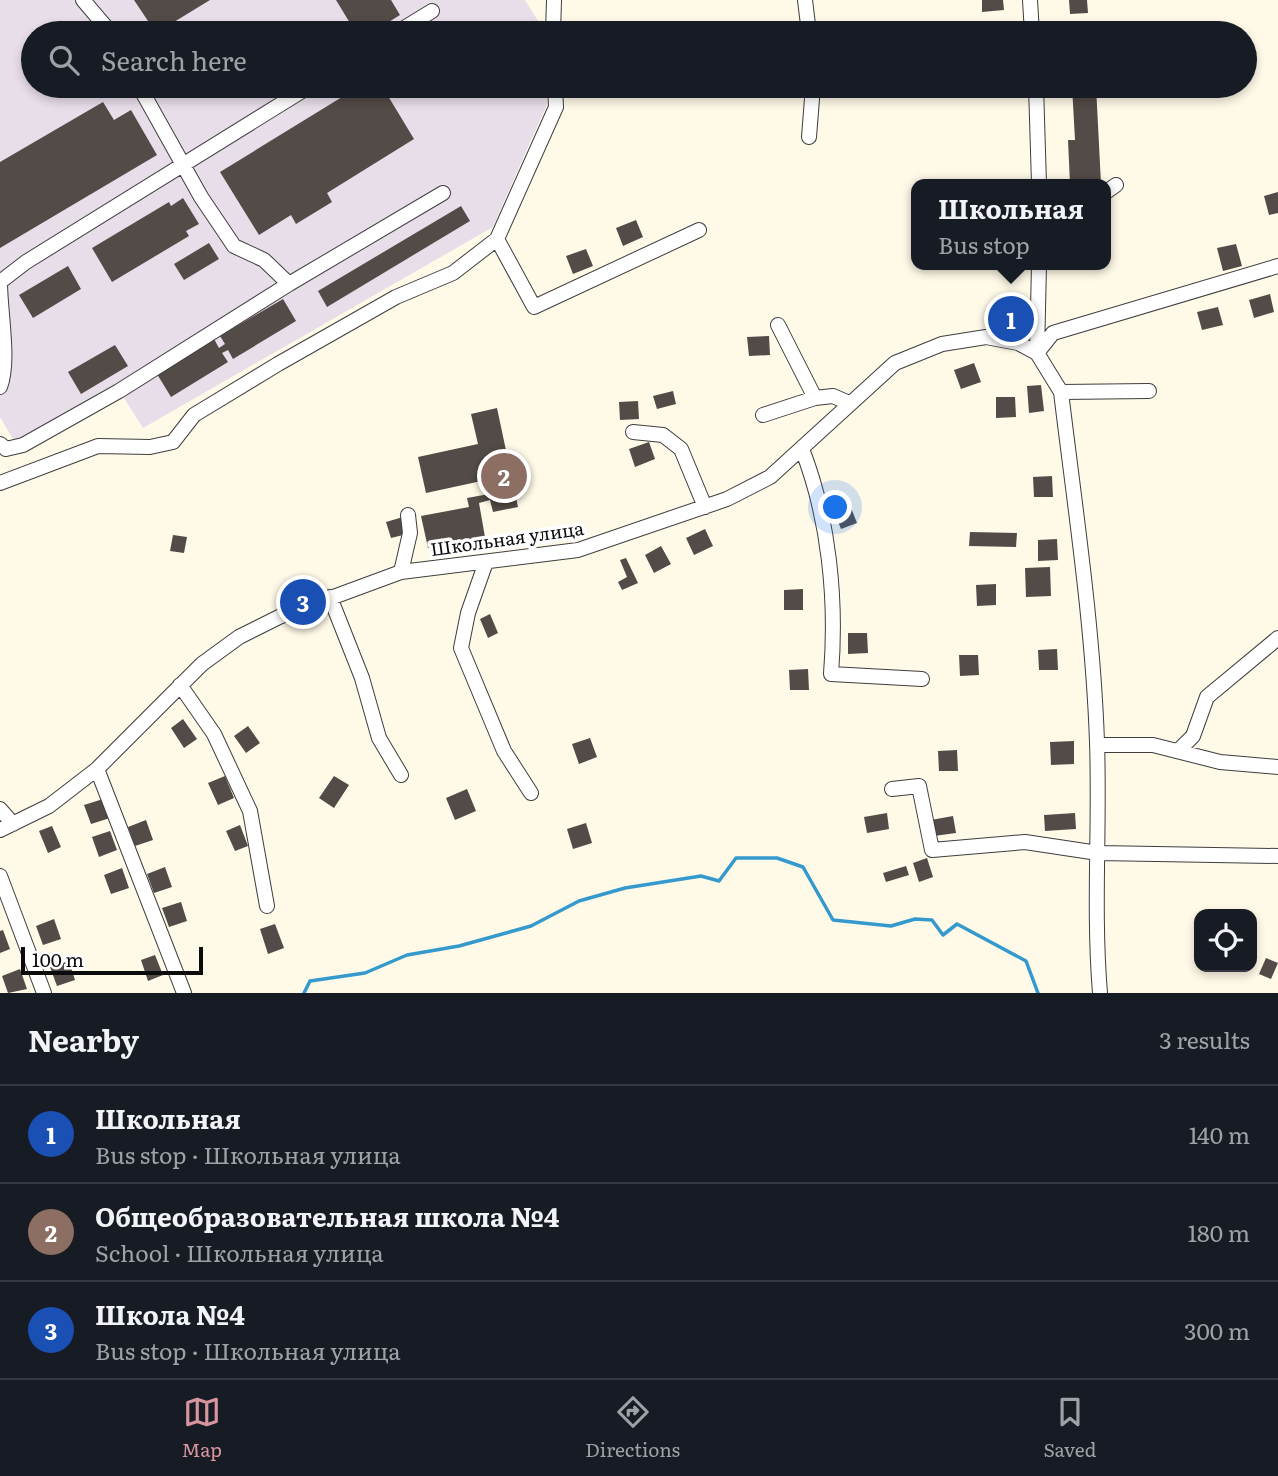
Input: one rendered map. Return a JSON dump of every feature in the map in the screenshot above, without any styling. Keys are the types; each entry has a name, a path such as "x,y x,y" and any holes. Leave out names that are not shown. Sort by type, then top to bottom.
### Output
{"street":[{"path":"83,0 101,21"},
{"path":"553,21 554,0"},
{"path":"805,0 808,21"},
{"path":"1030,0 1031,21"},
{"path":"416,21 432,11"},
{"path":"146,98 182,165 234,246 264,260 289,284"},
{"path":"0,387 6,372 0,282 26,262 291,98"},
{"path":"0,483 98,446 150,447 173,442 194,415 396,297 453,273 496,239 556,107 556,98"},
{"path":"809,137 812,98"},
{"path":"1036,98 1039,179"},
{"path":"0,444 6,449 23,445 119,391 289,284 443,193"},
{"path":"496,239 534,307 699,230"},
{"path":"1037,353 1053,333 1278,266"},
{"path":"1040,270 1037,353 1061,391 1094,665 1098,853 1095,927 1100,993"},
{"path":"778,325 815,398"},
{"name":"Школьная улица","path":"7,827 49,806 97,769 202,664 239,637 330,597 401,572 578,550 705,507 770,477 895,363 942,344 986,337 1018,343 1037,353"},
{"path":"1061,391 1149,391"},
{"path":"763,415 815,398 833,396 849,403"},
{"path":"633,432 663,435 681,449 705,507"},
{"path":"802,449 816,484 827,552 834,636 831,674 922,679"},
{"path":"401,572 410,533 408,515"},
{"path":"486,562 468,612 461,648 504,751 531,793"},
{"path":"330,597 362,678 379,738 401,775"},
{"path":"1178,751 1194,736 1207,696 1278,639"},
{"path":"180,685 214,734 250,811 267,906"},
{"path":"1097,745 1153,745 1220,762 1278,767"},
{"path":"97,769 184,993"},
{"path":"892,789 919,786 932,850 1025,842 1098,853 1278,856"},
{"path":"0,809 7,827"},
{"path":"0,876 44,993"}],"shaded area":[{"path":"0,0 525,0 538,21 21,21 21,98 547,98 547,104 493,227 143,428 115,384 14,441 0,417"}],"building":[{"path":"134,0 210,0 176,21 148,21"},
{"path":"336,0 391,0 400,15 390,21 349,21"},
{"path":"982,0 1003,0 1004,10 982,12"},
{"path":"1069,0 1087,0 1088,13 1070,14"},
{"path":"340,98 389,98 414,139 327,193 332,202 296,224 291,215 259,235 220,172"},
{"path":"1073,98 1097,98 1101,179 1070,179 1068,140 1075,140"},
{"path":"103,102 114,120 131,110 157,155 0,248 0,162"},
{"path":"1278,192 1278,213 1269,215 1264,196"},
{"path":"183,198 199,224 186,231 189,236 112,282 92,248 169,202 171,206"},
{"path":"461,206 470,221 327,307 318,291"},
{"path":"636,220 643,237 623,246 616,228"},
{"path":"209,243 219,259 184,280 174,264"},
{"path":"1236,244 1242,266 1223,271 1217,248"},
{"path":"586,249 593,266 573,274 566,256"},
{"path":"68,266 81,289 33,318 19,295"},
{"path":"1270,294 1274,312 1254,318 1249,300"},
{"path":"283,299 296,321 233,359 228,350 222,353 228,362 171,397 157,374 214,339 219,348 225,344 220,336"},
{"path":"1218,307 1223,325 1202,330 1197,312"},
{"path":"769,336 770,355 749,356 747,337"},
{"path":"115,345 128,366 81,394 68,372"},
{"path":"974,363 981,382 961,389 954,370"},
{"path":"1041,385 1044,411 1029,413 1027,386"},
{"path":"673,391 676,404 657,409 653,396"},
{"path":"996,397 1015,397 1016,417 996,418"},
{"path":"638,401 639,419 620,420 619,402"},
{"path":"497,408 518,507 493,512 490,500 479,503 485,537 428,548 421,516 469,507 467,498 489,494 486,480 426,493 418,457 478,444 471,414"},
{"path":"649,442 655,459 635,467 629,449"},
{"path":"1052,476 1053,497 1034,497 1033,477"},
{"path":"848,500 857,523 841,529 832,506"},
{"path":"403,517 407,534 391,538 386,522"},
{"path":"705,529 713,546 694,555 686,538"},
{"path":"970,532 1017,533 1016,547 969,546"},
{"path":"173,535 187,537 184,553 170,551"},
{"path":"1057,539 1058,560 1038,561 1038,540"},
{"path":"661,546 671,564 654,573 645,555"},
{"path":"626,558 638,583 622,590 618,582 627,577 620,560"},
{"path":"1050,567 1051,596 1026,597 1025,568"},
{"path":"996,584 996,605 977,606 976,585"},
{"path":"803,589 803,610 784,610 784,590"},
{"path":"490,614 498,633 488,638 480,619"},
{"path":"848,633 867,633 868,653 848,654"},
{"path":"1057,649 1058,670 1039,670 1038,650"},
{"path":"959,655 978,655 979,675 960,676"},
{"path":"808,669 809,690 790,690 789,670"},
{"path":"183,719 197,739 184,748 171,728"},
{"path":"248,726 260,743 246,753 234,736"},
{"path":"590,738 597,757 579,764 572,744"},
{"path":"1074,741 1074,764 1051,765 1050,742"},
{"path":"957,750 958,771 939,771 938,751"},
{"path":"225,776 234,798 218,805 208,783"},
{"path":"334,776 349,785 334,808 319,798"},
{"path":"467,789 476,811 455,820 446,798"},
{"path":"103,799 110,818 91,824 84,805"},
{"path":"887,813 889,829 867,833 864,817"},
{"path":"1075,813 1076,829 1045,831 1044,815"},
{"path":"953,816 956,833 934,836 931,820"},
{"path":"146,820 153,840 135,846 128,827"},
{"path":"586,823 592,843 573,849 567,829"},
{"path":"240,825 248,846 235,851 226,831"},
{"path":"52,826 61,847 48,853 39,831"},
{"path":"110,831 117,850 99,857 92,837"},
{"path":"927,858 933,877 919,882 913,863"},
{"path":"906,866 909,875 886,882 883,873"},
{"path":"165,867 172,887 154,893 147,874"},
{"path":"122,868 129,888 111,894 104,875"},
{"path":"181,902 187,921 169,927 162,908"},
{"path":"54,919 61,939 43,945 36,926"},
{"path":"275,924 284,948 268,954 260,929"},
{"path":"3,930 10,949 0,953 0,931"},
{"path":"155,955 163,975 148,981 141,960"},
{"path":"1266,958 1278,963 1271,979 1259,974"},
{"path":"69,961 75,980 57,986 50,967"},
{"path":"20,969 27,989 8,993 2,976"}],"waterway":[{"path":"304,993 310,981 365,973 407,955 459,946 531,926 579,901 625,888 701,876 719,881 736,858 777,858 803,867 833,920 891,926 915,919 932,920 943,935 957,924 1026,961 1038,993"}],"place":[{"name":"Школьная","path":"1011,319"},
{"name":"Общеобразовательная школа №4","path":"504,476"},
{"name":"Школа №4","path":"303,602"}]}
